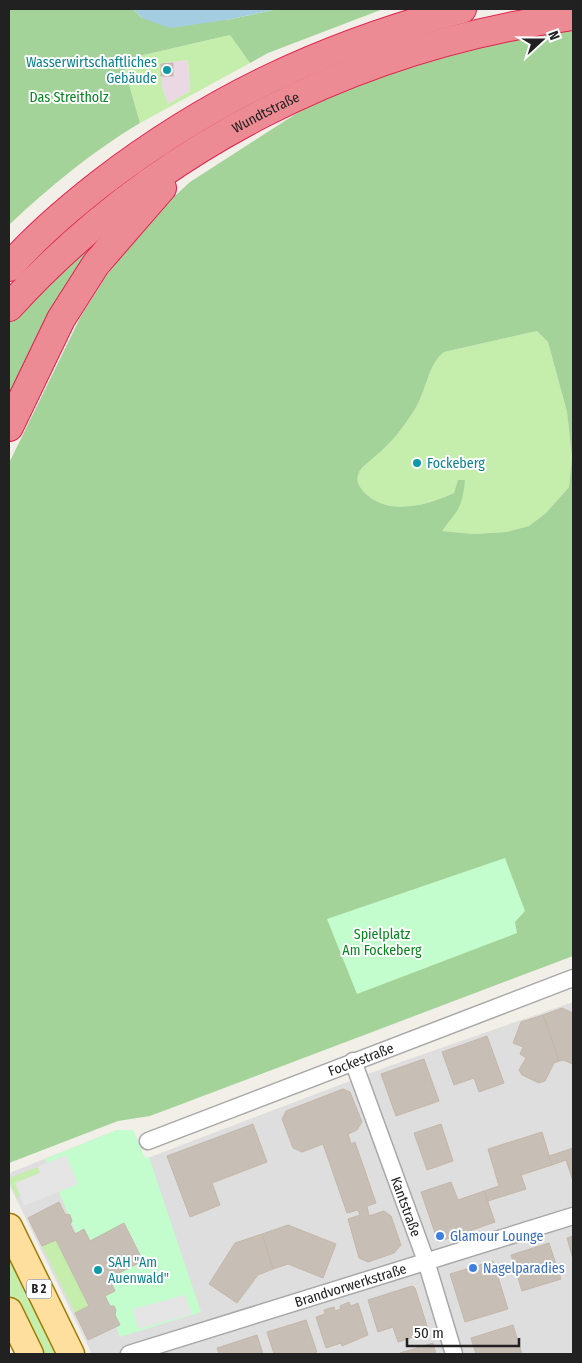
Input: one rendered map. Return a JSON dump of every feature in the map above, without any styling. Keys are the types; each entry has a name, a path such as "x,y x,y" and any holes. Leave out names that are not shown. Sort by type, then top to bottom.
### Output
{"highway":[{"name":"Wundtstraße","path":"10,265 55,222 109,178 168,136 248,88 330,50 398,26 462,9"},
{"name":"Wundtstraße","path":"9,307 39,274 134,193 197,150 300,95 402,53 483,32 573,16"},
{"path":"9,427 61,319 96,264 143,208 197,150"}],"main road":[{"name":"B 2","path":"9,1227 71,1354"},
{"path":"9,1311 30,1354"}],"street":[{"name":"Fockestraße","path":"148,1141 573,978"},
{"name":"Kantstraße","path":"354,1061 426,1261 454,1354"},
{"name":"Brandvorwerkstraße","path":"129,1354 573,1216"}],"shaded area":[{"path":"188,60 190,91 168,104 162,87 161,63"},
{"path":"573,1002 573,1354 92,1354 9,1184 9,1176 12,1172 117,1130 133,1130 145,1159 392,1065"},
{"path":"66,1155 78,1184 24,1206 15,1183 40,1173 38,1167"},
{"path":"185,1295 192,1314 138,1329 133,1309"}],"green space":[{"name":"Das Streitholz","path":"9,9 133,9 142,18 226,20 278,9 383,9 268,53 250,63 230,35 122,60 140,123 105,145 72,170 9,225"},
{"path":"573,28 573,956 150,1116 118,1121 9,1163 9,463 81,316 110,270 141,227 190,182 316,101 402,67 473,47","holes":["537,331 548,342 567,412 572,457 569,487 546,513 529,526 506,532 473,534 442,531 461,504 465,480 458,480 454,493 420,505 396,506 384,504 373,500 364,492 358,482 359,472 391,441 406,423 419,402 434,364 444,352"]},
{"path":"230,35 250,63 140,123 122,60","holes":["188,60 190,91 168,104 162,87 161,63"]},
{"path":"140,201 9,413 9,323 30,301"},
{"path":"537,331 548,342 567,412 572,457 569,487 546,513 529,526 506,532 473,534 441,531 454,493 420,505 396,506 373,500 364,492 358,482 359,472 391,441 406,423 419,402 434,364 444,352"},
{"name":"Spielplatz Am Fockeberg","path":"505,858 525,911 515,922 517,933 357,994 327,919"},
{"path":"117,1130 133,1130 145,1158 149,1157 201,1312 120,1337 45,1159"},
{"path":"38,1167 40,1173 15,1183 20,1195 17,1198 9,1181 12,1177"},
{"path":"56,1240 89,1306 75,1313 42,1246"},
{"path":"9,1248 60,1350 51,1354 39,1354 9,1293"}],"water":[{"path":"133,9 278,9 226,20 170,28 142,18"}],"building":[{"name":"Wasserwirtschaftliches Gebäude","path":"173,63 173,76 161,76 161,64"},
{"path":"562,1008 573,1013 573,1064 563,1060 559,1061 543,1015"},
{"path":"543,1015 559,1061 554,1063 545,1081 539,1083 522,1075 519,1070 526,1058 520,1054 523,1047 513,1043 521,1022"},
{"path":"487,1036 504,1083 479,1092 474,1078 454,1085 442,1052"},
{"path":"424,1059 439,1101 396,1116 381,1074"},
{"path":"343,1089 350,1092 362,1122 357,1130 348,1134 351,1144 355,1142 376,1203 367,1206 369,1216 384,1211 391,1216 401,1245 394,1253 368,1262 359,1258 348,1219 360,1215 358,1210 347,1213 323,1144 302,1152 293,1148 282,1119 286,1111"},
{"path":"253,1124 267,1162 212,1183 220,1205 190,1217 167,1156"},
{"path":"441,1124 453,1161 427,1170 414,1133"},
{"path":"542,1132 552,1165 521,1175 526,1189 488,1201 484,1191 499,1186 488,1149"},
{"path":"573,1148 573,1181 566,1160 552,1165 549,1156"},
{"path":"451,1182 458,1200 484,1191 495,1222 438,1242 421,1192"},
{"name":"SAH \"Am Auenwald\"","path":"59,1202 65,1214 70,1215 72,1221 70,1224 75,1234 84,1229 90,1241 124,1223 143,1261 109,1278 115,1291 105,1296 110,1306 114,1306 116,1310 115,1315 120,1325 88,1340 75,1313 89,1306 56,1240 42,1246 28,1218"},
{"path":"288,1225 336,1244 323,1278 288,1264 273,1269 262,1234"},
{"path":"262,1234 273,1269 258,1275 237,1303 209,1284 235,1243"},
{"path":"573,1236 573,1259 567,1238"},
{"path":"549,1243 561,1279 522,1291 511,1255"},
{"path":"493,1261 508,1309 465,1322 450,1274"},
{"path":"412,1286 415,1288 429,1332 398,1342 393,1327 378,1332 368,1300"},
{"path":"349,1302 351,1306 358,1303 368,1335 342,1346 341,1343 326,1348 316,1317 325,1314 324,1310 334,1307 335,1311 341,1309 340,1306"},
{"path":"306,1320 317,1352 310,1354 274,1354 267,1332"},
{"path":"513,1325 522,1354 476,1354 471,1338"},
{"path":"257,1335 263,1354 219,1354 217,1348"},
{"path":"433,1343 436,1354 400,1354 400,1353"}],"place":[{"name":"Wasserwirtschaftliches Gebäude","path":"167,70"},
{"name":"Fockeberg","path":"417,463"},
{"name":"Glamour Lounge","path":"440,1236"},
{"name":"Nagelparadies","path":"473,1268"},
{"name":"SAH \"Am Auenwald\"","path":"98,1270"}]}
